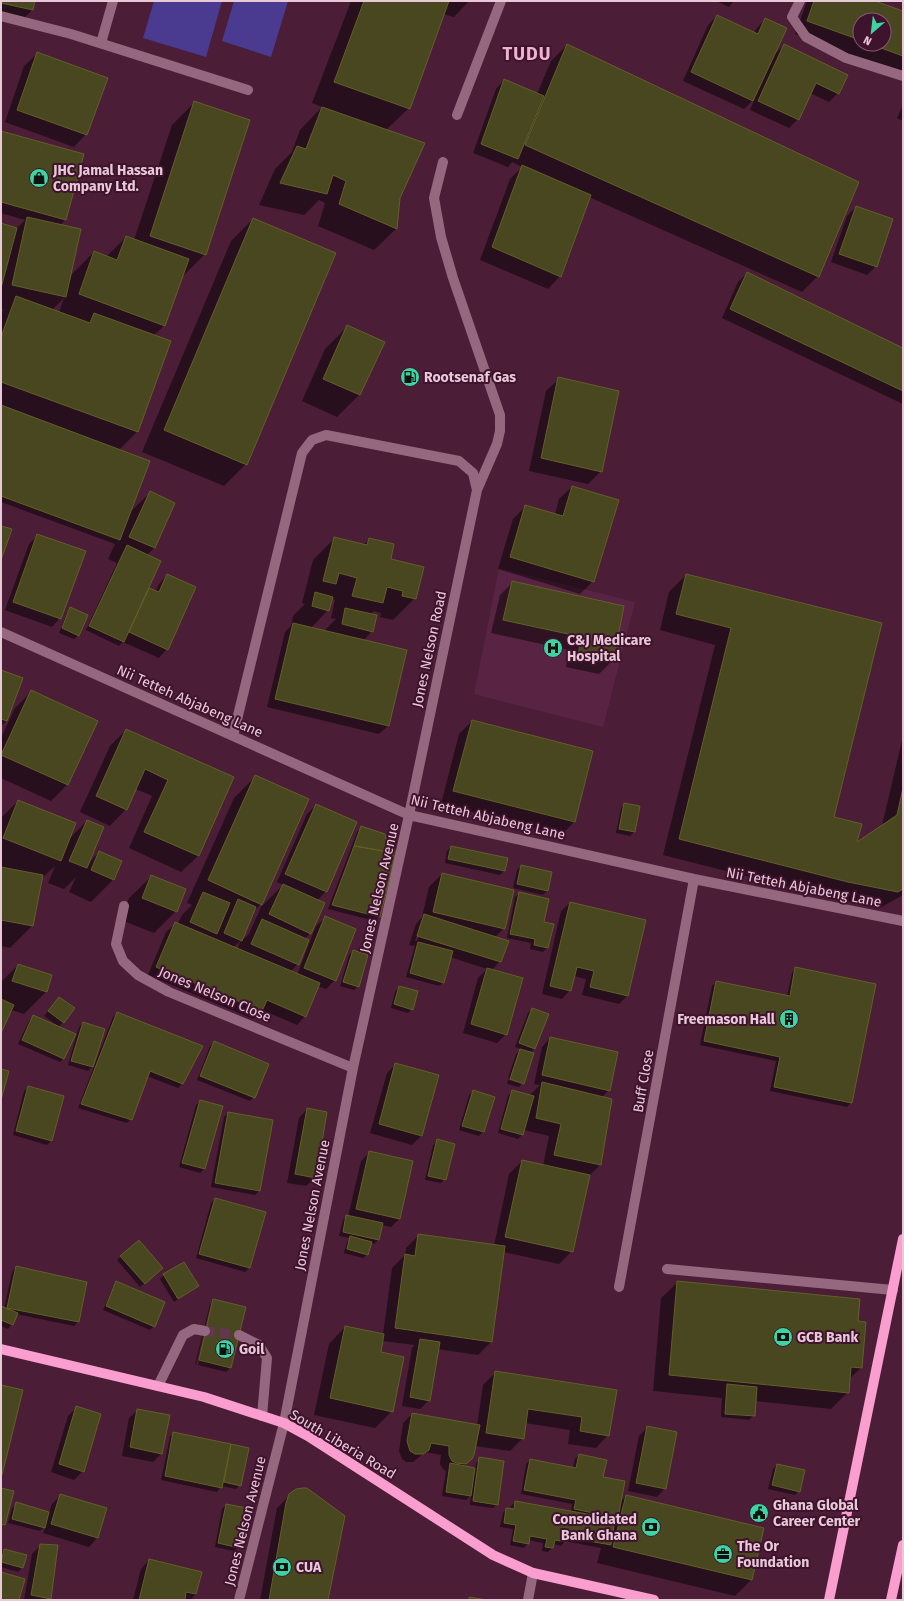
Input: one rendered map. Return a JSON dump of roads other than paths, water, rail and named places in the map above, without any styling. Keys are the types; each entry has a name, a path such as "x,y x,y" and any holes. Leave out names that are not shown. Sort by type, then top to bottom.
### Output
{"main road":[{"path":"829,1600 903,1239"},
{"name":"South Liberia Road","path":"1,1348 204,1396 284,1423 308,1436 493,1555 533,1573 654,1600"},
{"path":"891,1600 903,1545"}],"street":[{"path":"101,43 113,1"},
{"path":"457,115 501,1"},
{"path":"800,1 792,17 806,37 846,58 903,76"},
{"path":"1,16 71,34 248,90"},
{"name":"Jones Nelson Road","path":"409,815 477,490 497,444 500,431 500,415 453,278 441,237 434,198 443,162"},
{"path":"233,736 302,453 312,440 326,435 459,461 473,473 477,490"},
{"name":"Nii Tetteh Abjabeng Lane","path":"1,632 409,815 694,879 903,921"},
{"name":"Jones Nelson Avenue","path":"239,1600 284,1423 353,1068 409,815"},
{"name":"Buff Close","path":"619,1288 694,879"},
{"name":"Jones Nelson Close","path":"124,906 116,944 123,961 138,975 169,992 353,1068"},
{"path":"667,1269 893,1290"},
{"path":"158,1386 183,1335 194,1329 205,1331"},
{"path":"239,1335 259,1345 267,1358 262,1416"},
{"path":"528,1600 533,1573"}],"tunnel":[{"path":"205,1331 239,1335"}],"place":[{"name":"JHC Jamal Hassan Company Ltd.","path":"39,178"},
{"name":"Rootsenaf Gas","path":"410,377"},
{"name":"C&J Medicare Hospital","path":"553,648"},
{"name":"Freemason Hall","path":"789,1019"},
{"name":"GCB Bank","path":"783,1337"},
{"name":"Goil","path":"225,1349"},
{"name":"Ghana Global Career Center","path":"759,1513"},
{"name":"Consolidated Bank Ghana","path":"651,1527"},
{"name":"The Or Foundation","path":"723,1554"},
{"name":"CUA","path":"282,1567"}],"district":[{"name":"TUDU","path":"527,54"}]}
